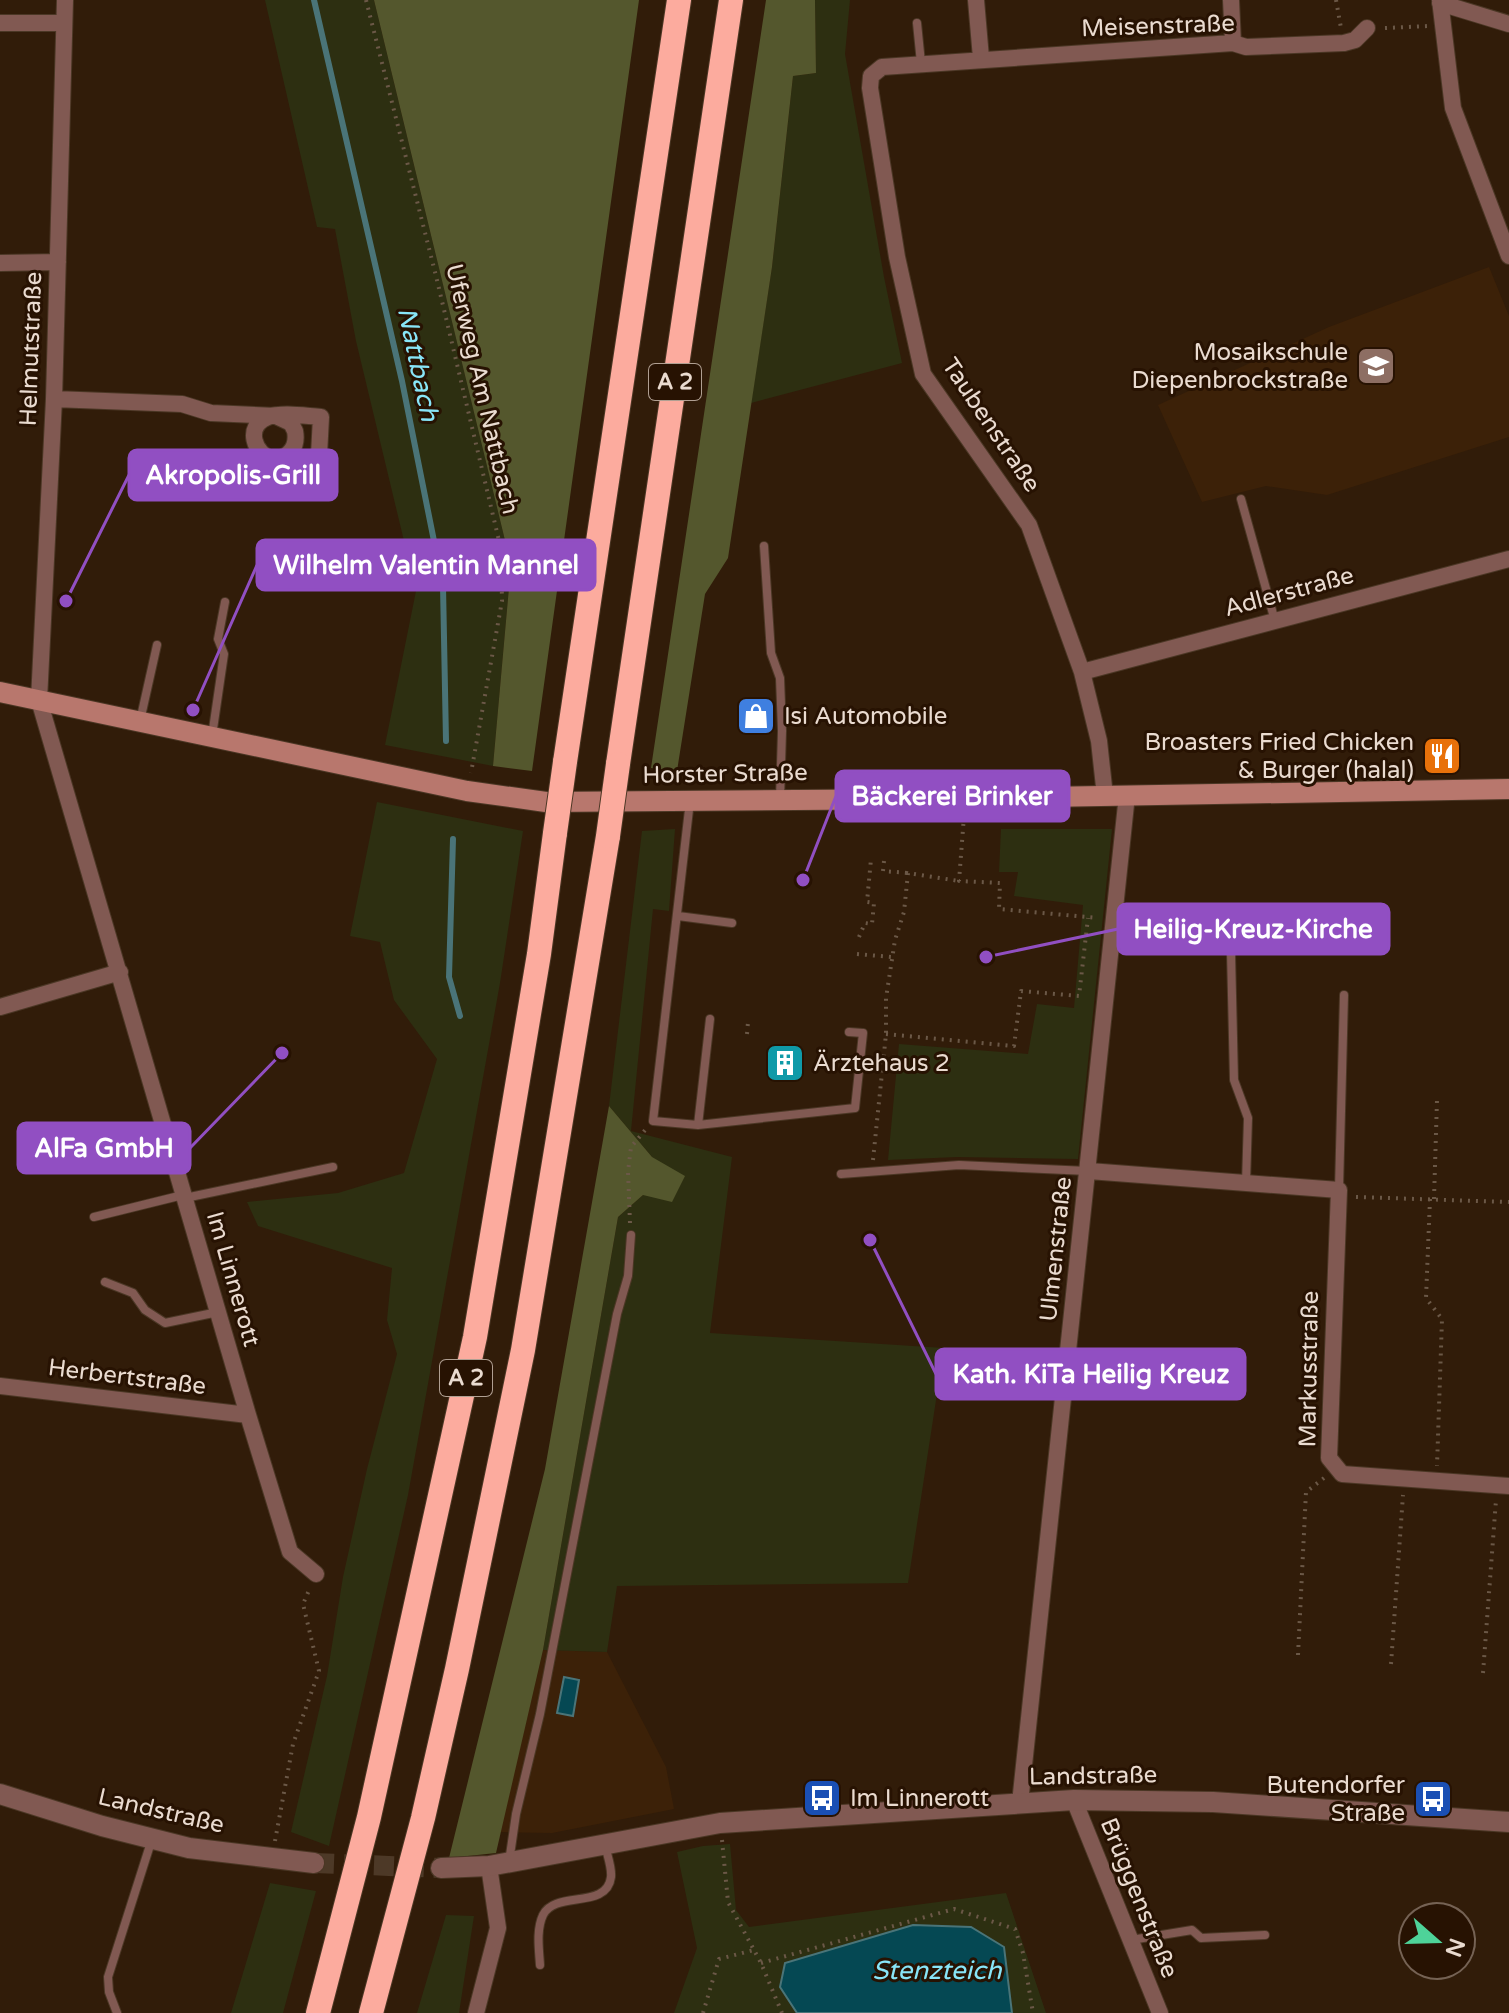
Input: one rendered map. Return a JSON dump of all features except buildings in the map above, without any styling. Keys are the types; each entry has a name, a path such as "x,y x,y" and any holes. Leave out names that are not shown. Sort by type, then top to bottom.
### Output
{"highway":[{"name":"A 2","path":"318,2013 388,1739 475,1337 539,954 679,0"},
{"name":"A 2","path":"371,2013 429,1790 523,1350 608,836 731,0"}],"main road":[{"name":"Horster Straße","path":"0,692 467,791 546,802 1509,789"}],"street":[{"name":"Helmutstraße","path":"39,700 54,399 65,0"},
{"path":"976,0 981,58"},
{"path":"1231,0 1233,43"},
{"path":"1509,24 1440,2 1453,108 1509,256"},
{"path":"0,23 64,23"},
{"path":"1344,43 1355,40 1367,28"},
{"name":"Meisenstraße","path":"874,72 882,67 981,58 1233,43 1246,47 1344,43"},
{"name":"Taubenstraße","path":"874,72 870,88 895,242 923,374 1029,525 1082,672 1099,741 1105,796"},
{"path":"0,263 58,262"},
{"path":"54,399 182,404 211,413 321,417 318,474"},
{"name":"Adlerstraße","path":"1082,672 1508,562"},
{"name":"Im Linnerott","path":"39,700 290,1552 316,1574"},
{"name":"Ulmenstraße","path":"1020,1803 1127,795"},
{"path":"0,1007 120,972"},
{"path":"1089,1171 1338,1193"},
{"name":"Markusstraße","path":"1338,1193 1329,1458 1342,1474 1503,1485"},
{"name":"Herbertstraße","path":"0,1386 248,1415"},
{"name":"Landstraße","path":"0,1794 189,1848 314,1863"},
{"name":"Landstraße","path":"441,1868 499,1864 720,1823 1074,1800 1213,1802 1509,1822"},
{"name":"Brüggenstraße","path":"1074,1800 1160,2013"},
{"path":"476,2013 498,1928 499,1864"}],"lane":[{"path":"917,23 921,63"},
{"path":"1241,499 1275,621"},
{"path":"764,546 771,653 780,678 780,799"},
{"path":"212,737 224,654 218,639 225,602"},
{"path":"140,722 157,645"},
{"path":"690,800 653,1121 698,1125 855,1108 863,1033 849,1032"},
{"path":"678,916 732,923"},
{"path":"1220,916 1231,953 1234,1080 1248,1118 1246,1183"},
{"name":"Markusstraße","path":"1338,1193 1344,995"},
{"path":"698,1125 710,1019"},
{"path":"841,1174 959,1165 1089,1171"},
{"path":"94,1217 333,1167"},
{"path":"499,1864 516,1814 540,1714 617,1314 628,1276 631,1235"},
{"path":"105,1282 133,1293 145,1310 165,1323 218,1312"},
{"path":"117,2013 109,1992 108,1977 152,1839"},
{"path":"540,1965 539,1931 548,1908 599,1895 610,1881 605,1844"},
{"path":"1131,1940 1192,1930 1201,1938 1265,1935"}],"path":[{"name":"Uferweg Am Nattbach","path":"366,0 501,549 502,601 467,791"},
{"path":"1336,0 1344,43"},
{"path":"1367,28 1442,25"},
{"path":"959,881 966,798"},
{"path":"859,937 865,923 872,924 874,903 867,902 871,859"},
{"path":"884,861 883,871 1000,883 999,909 1114,920"},
{"path":"872,1171 886,1034 886,998 891,957 898,924 904,912 908,873"},
{"path":"886,1034 1014,1046 1021,991 1079,996 1088,918"},
{"path":"857,954 891,957"},
{"path":"747,1034 748,1022"},
{"path":"1437,1100 1426,1298 1442,1319 1437,1480"},
{"path":"631,1235 628,1172 631,1147 653,1121"},
{"path":"1338,1193 1509,1202"},
{"path":"1298,1655 1306,1492 1336,1467"},
{"path":"1391,1664 1404,1478"},
{"path":"1483,1673 1503,1485"},
{"path":"271,1860 293,1744 319,1671 303,1604 316,1574"},
{"path":"720,1823 728,1902 761,1963 782,2013"},
{"path":"761,1963 954,1909 1015,1929 1023,1953 1033,2013"},
{"path":"703,2013 719,1959 754,1950"}],"shaded area":[{"name":"Mosaikschule Diepenbrockstraße","path":"1489,267 1509,316 1509,437 1327,495 1266,486 1202,502 1158,405 1329,327"},
{"path":"543,1650 607,1652 666,1767 674,1809 552,1833 500,1832"}],"green space":[{"path":"265,0 374,0 511,565 493,766 385,745 416,591 356,341 335,229 317,227"},
{"path":"374,0 639,0 532,771 493,766 511,565"},
{"path":"766,0 815,0 816,73 793,76 772,267 728,558 705,594 677,771 651,768"},
{"path":"815,0 850,0 845,54 902,363 751,403 772,267 793,76 816,73"},
{"path":"377,802 523,831 500,983 408,1495 329,1846 291,1832 327,1676 343,1577 397,1354 387,1320 392,1268 258,1226 247,1202 338,1193 404,1173 437,1059 394,1000 380,942 350,936"},
{"path":"675,829 669,911 653,909 631,1131 732,1157 710,1333 944,1348 908,1583 617,1586 607,1652 543,1650 618,1217 643,1195 652,1157 609,1106 642,831"},
{"path":"1001,829 1112,829 1078,1159 957,1157 888,1160 899,1044 1028,1054 1037,1004 1074,1008 1083,905 1014,896 1018,872 999,872"},
{"path":"609,1106 652,1157 685,1176 672,1202 643,1195 618,1217 543,1650 496,1853 449,1858 545,1469"},
{"path":"730,1844 736,1910 749,1927 1006,1893 1046,2013 674,2013 697,1948 677,1852"},
{"path":"270,1883 316,1891 283,2013 231,2013"},
{"path":"446,1915 474,1916 459,2013 417,2013"}],"water":[{"path":"564,1677 579,1680 573,1716 557,1713"},
{"name":"Stenzteich","path":"913,1925 971,1927 1004,1947 1012,2013 797,2013 780,1987 785,1963"}],"waterway":[{"name":"Nattbach","path":"314,0 402,381 443,586 446,741"},
{"name":"Nattbach","path":"453,839 449,977 460,1016"}],"tunnel":[{"path":"314,1863 441,1868"}],"place":[{"name":"Mosaikschule Diepenbrockstraße","path":"1376,366"},
{"name":"Akropolis-Grill","path":"66,601"},
{"name":"Wilhelm Valentin Mannel","path":"193,710"},
{"name":"Isi Automobile","path":"756,716"},
{"name":"Broasters Fried Chicken & Burger (halal)","path":"1442,756"},
{"name":"Bäckerei Brinker","path":"803,880"},
{"name":"Heilig-Kreuz-Kirche","path":"986,957"},
{"name":"AlFa GmbH","path":"282,1053"},
{"name":"Ärztehaus 2","path":"785,1063"},
{"name":"Kath. KiTa Heilig Kreuz","path":"870,1240"},
{"name":"Im Linnerott","path":"822,1798"},
{"name":"Butendorfer Straße","path":"1433,1799"}]}
